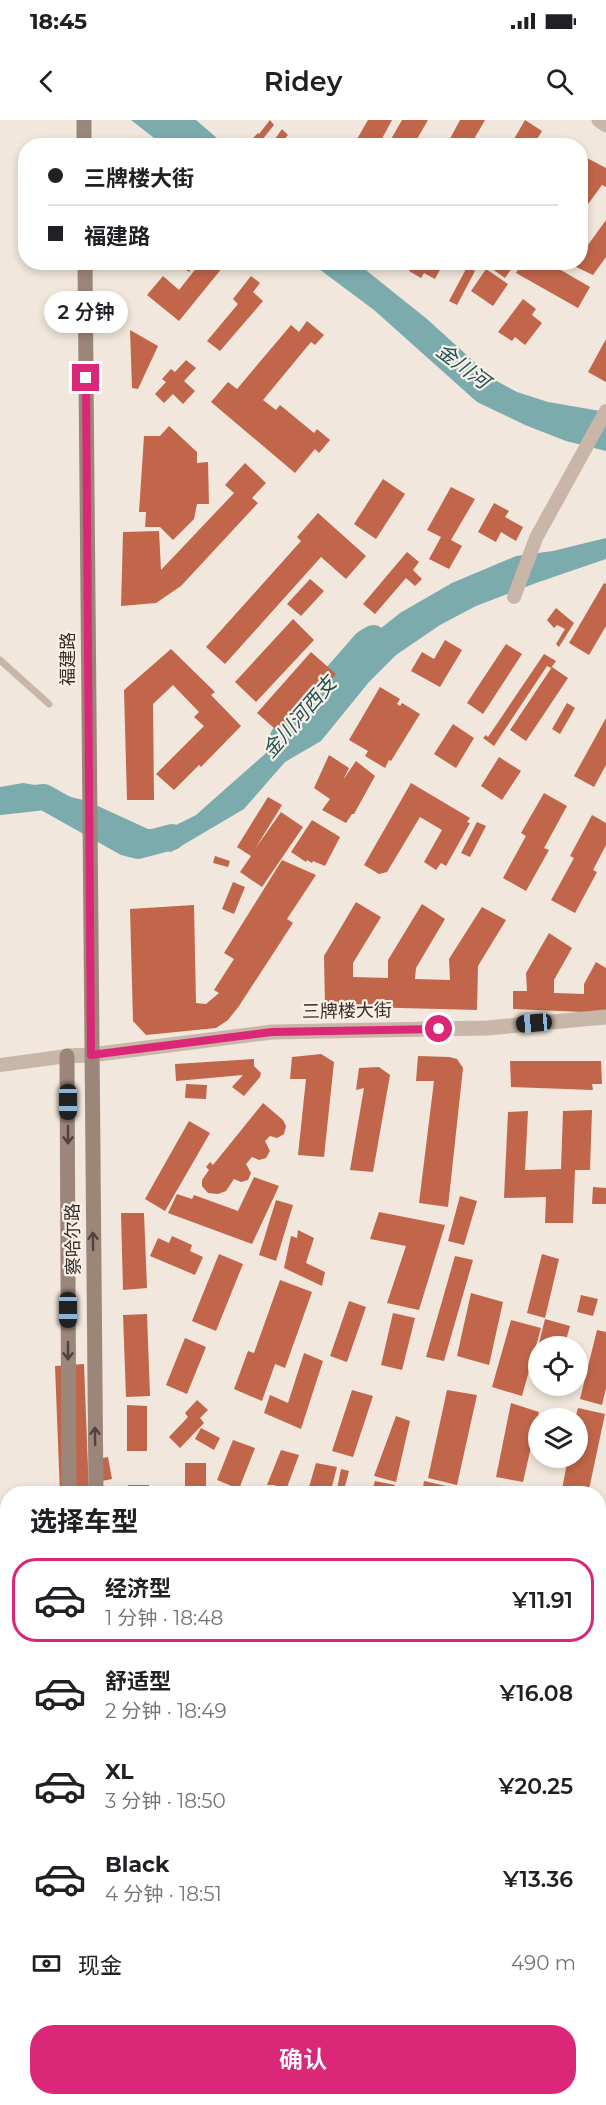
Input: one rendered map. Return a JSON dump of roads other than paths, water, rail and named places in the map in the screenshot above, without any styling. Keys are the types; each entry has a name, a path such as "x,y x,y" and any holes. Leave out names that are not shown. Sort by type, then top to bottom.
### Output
{"main road":[{"path":"84,120 84,138"},
{"name":"福建路","path":"85,270 91,1055"},
{"name":"察哈尔路","path":"91,1055 96,1486"},
{"name":"察哈尔路","path":"67,1056 69,1486"}],"street":[{"path":"599,120 606,125"},
{"path":"514,597 537,538 606,411"},
{"name":"三牌楼大街","path":"67,1056 272,1032 487,1028 606,1017"},
{"path":"0,1065 67,1056"}],"lane":[{"path":"0,660 49,704"}],"water":[{"path":"131,120 196,120 217,138 154,138"},
{"name":"金川河","path":"320,270 366,270 427,319 493,379 517,392 548,402 606,412 606,451 566,441 525,425 477,402 374,310"},
{"path":"606,538 606,559 476,606 440,625 396,655 369,682 321,741 285,762 244,809 171,852 123,840 87,818 58,810 44,802 0,810 0,787 23,783 47,787 63,795 87,801 148,829 168,829 196,815 266,753 370,637 400,613 452,583 516,556 553,551"}],"waterway":[{"name":"金川河西支","path":"283,737 365,643 373,638"},
{"name":"金川河西支","path":"0,802 44,797 126,843 138,846 172,837"}]}
